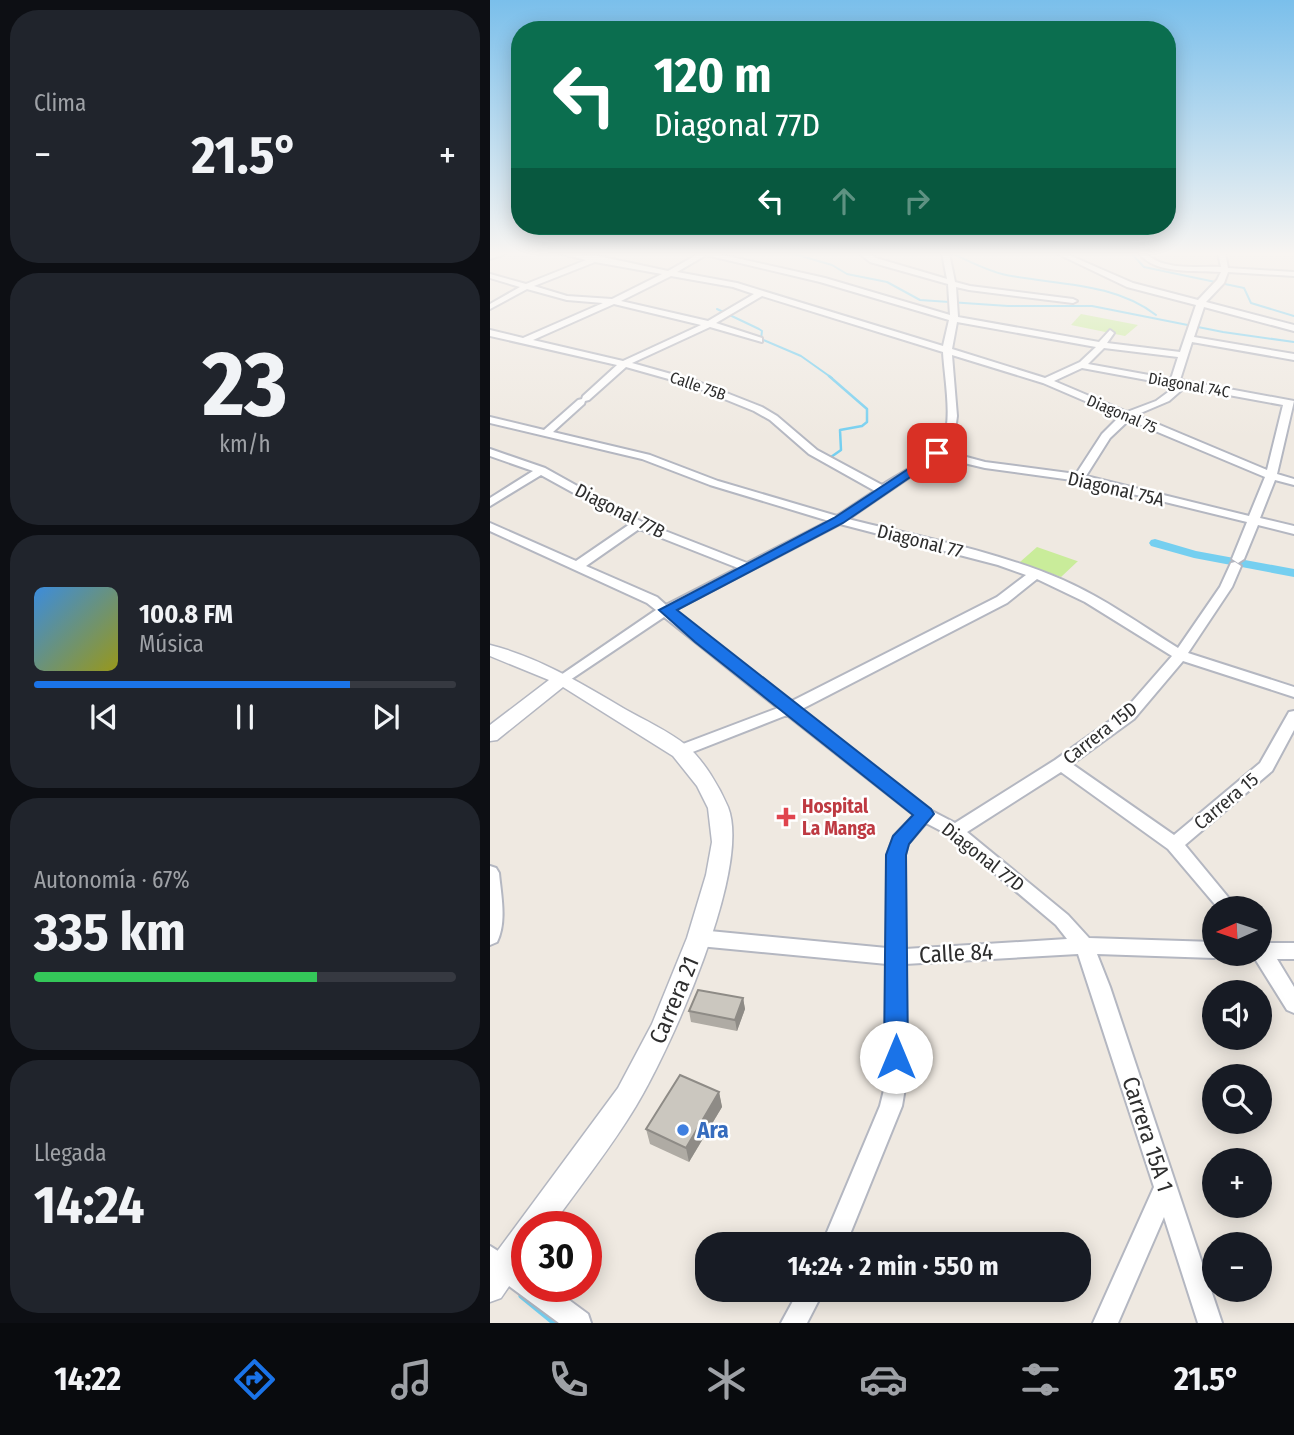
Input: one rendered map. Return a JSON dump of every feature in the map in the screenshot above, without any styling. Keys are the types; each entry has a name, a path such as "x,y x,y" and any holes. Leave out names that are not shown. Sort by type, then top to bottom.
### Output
{"street":[{"path":"524,341 582,315"},
{"path":"670,315 759,340"},
{"path":"547,432 625,363 725,315"},
{"name":"Diagonal 75","path":"830,315 1046,381 1271,476 1294,482"},
{"path":"940,315 1102,345 1181,355"},
{"path":"490,735 562,679 667,610 839,520 937,453 949,438 952,416 948,339 953,315"},
{"path":"1079,478 1105,438 1127,416 1167,401 1180,387 1175,380 1181,355 1197,315"},
{"path":"1240,315 1294,328"},
{"name":"Calle 75B","path":"490,333 625,363 701,386 774,418 813,452 883,491"},
{"path":"1046,381 1083,366 1110,333"},
{"path":"1188,339 1294,357"},
{"name":"Diagonal 74C","path":"1083,366 1291,403"},
{"name":"Carrera 15D","path":"954,831 1061,764 1129,715 1180,655 1226,587 1237,563 1271,476 1291,403"},
{"name":"Diagonal 77","path":"490,420 646,457 714,483 839,520 1002,562 1090,598 1180,655 1294,692"},
{"name":"Diagonal 77B","path":"490,452 541,470 638,524 750,568"},
{"name":"Diagonal 75A","path":"937,453 985,465 1079,478 1294,530"},
{"path":"490,503 541,470"},
{"path":"578,566 638,524"},
{"name":"Diagonal 77D","path":"490,527 667,610 700,639 925,814 954,831 1062,920 1084,946"},
{"path":"680,751 791,708 1002,600 1036,574"},
{"name":"Carrera 21","path":"490,650 562,679 680,751 705,782 722,823 723,842 717,874 699,938 663,1029 627,1097 545,1211"},
{"name":"Carrera 15","path":"1174,844 1266,767 1294,716"},
{"path":"1061,764 1174,844 1218,896"},
{"path":"839,1232 891,1106 896,1082 896,855 900,841 925,814"},
{"path":"490,873 495,908 490,937"},
{"name":"Calle 84","path":"699,938 897,957 1084,946 1202,950"},
{"name":"Carrera 15A 1","path":"1084,946 1210,1323"},
{"path":"1272,950 1294,951"},
{"path":"1271,966 1294,1004"},
{"path":"1105,1323 1165,1188"},
{"path":"511,1251 494,1270 511,1278"},
{"path":"551,1302 579,1323"},
{"path":"793,1323 805,1302"}],"green space":[{"path":"1080,315 1085,315 1138,325 1125,336 1071,325"},
{"path":"1037,547 1078,561 1061,577 1020,562"}],"building":[{"path":"698,990 743,998 735,1020 689,1011"},
{"path":"680,1075 719,1092 686,1148 646,1129"}],"waterway":[{"path":"729,315 762,331 761,339 801,356 832,378"},
{"path":"1136,315 1223,332 1294,342"},
{"path":"1290,315 1294,316"},
{"path":"829,376 867,409 867,422 862,426 840,430 841,450 831,457"},
{"path":"1155,543 1194,554 1294,573"},
{"path":"528,1302 554,1323"}],"place":[{"name":"Hospital La Manga","path":"786,817"},
{"name":"Ara","path":"683,1130"}],"route":[{"path":"896,1057 896,855 900,841 925,814 700,639 667,610 839,520 937,453"}]}
